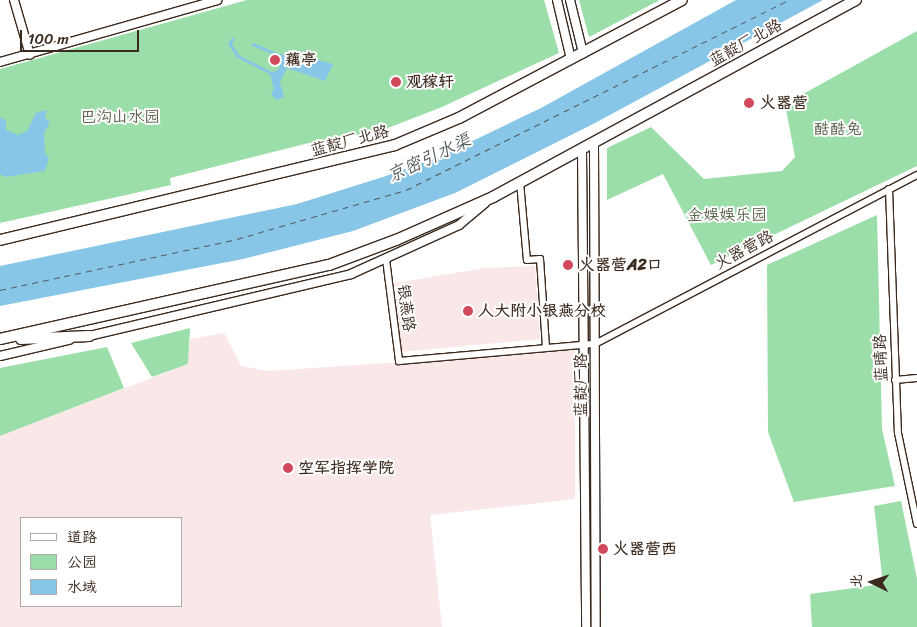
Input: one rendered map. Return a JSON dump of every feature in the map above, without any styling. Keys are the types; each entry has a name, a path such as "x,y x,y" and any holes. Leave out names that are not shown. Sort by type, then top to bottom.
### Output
{"highway":[{"name":"蓝靛厂北路","path":"0,240 396,145 459,118 682,0"},
{"name":"蓝靛厂北路","path":"0,340 329,265 396,240 492,197 582,150 856,0"},
{"path":"0,340 90,336"}],"street":[{"path":"14,0 30,55"},
{"path":"0,62 30,55 216,0"},
{"path":"557,0 571,59"},
{"path":"570,0 583,52"},
{"name":"蓝靛厂路","path":"594,143 596,627"},
{"name":"蓝靛厂路","path":"582,150 586,627"},
{"name":"火器营路","path":"399,361 595,344 917,175"},
{"path":"520,182 527,260 540,259 546,348"},
{"name":"蓝晴路","path":"889,189 898,433 917,524"},
{"name":"蓝靛厂北路","path":"0,356 296,290 351,274 459,225 492,197"},
{"name":"银燕路","path":"386,259 399,361"},
{"path":"896,380 917,378"}],"shaded area":[{"name":"人大附小银燕分校","path":"535,266 540,339 401,352 395,283 485,268"},
{"name":"空军指挥学院","path":"224,333 241,366 269,371 575,350 575,499 430,515 442,627 0,627 0,436 188,364 190,339"}],"green space":[{"name":"巴沟山水园","path":"247,0 544,0 559,53 442,107 380,131 309,143 170,178 171,185 0,223 0,69"},
{"path":"579,0 660,0 589,37"},
{"path":"917,31 917,166 711,265 663,174 607,200 607,148 651,127 704,179 782,171 795,157 785,104"},
{"path":"877,215 882,429 895,486 794,502 768,432 767,265"},
{"path":"190,328 188,364 152,377 131,343"},
{"path":"107,347 124,388 0,436 0,368"},
{"path":"901,501 917,579 917,627 812,627 810,594 883,584 874,506"}],"water":[{"path":"736,0 823,0 595,123 455,193 353,231 243,259 0,306 0,266 297,204 386,176 441,156 541,108"},
{"path":"280,54 297,59 311,58 333,64 325,81 287,68 280,82 284,97 277,100 271,94 274,89 270,74 279,69"},
{"path":"47,110 45,118 50,122 44,133 45,153 49,158 45,171 5,177 0,174 0,117 6,121 6,130 18,135 27,131 36,113"}],"waterway":[{"path":"233,39 230,44 238,56 271,73"},
{"path":"253,44 279,55"}],"ferry route":[{"path":"0,290 237,239 406,190 788,0"}],"place":[{"name":"藕亭","path":"275,60"},
{"name":"观稼轩","path":"396,82"},
{"name":"火器营","path":"749,103"},
{"name":"火器营A2口","path":"568,265"},
{"name":"人大附小银燕分校","path":"468,311"},
{"name":"空军指挥学院","path":"288,468"},
{"name":"火器营西","path":"603,549"}],"park label":[{"name":"酷酷兔","path":"838,129"},
{"name":"金娱娱乐园","path":"727,215"}],"water label":[{"name":"京密引水渠","path":"429,158"}]}
